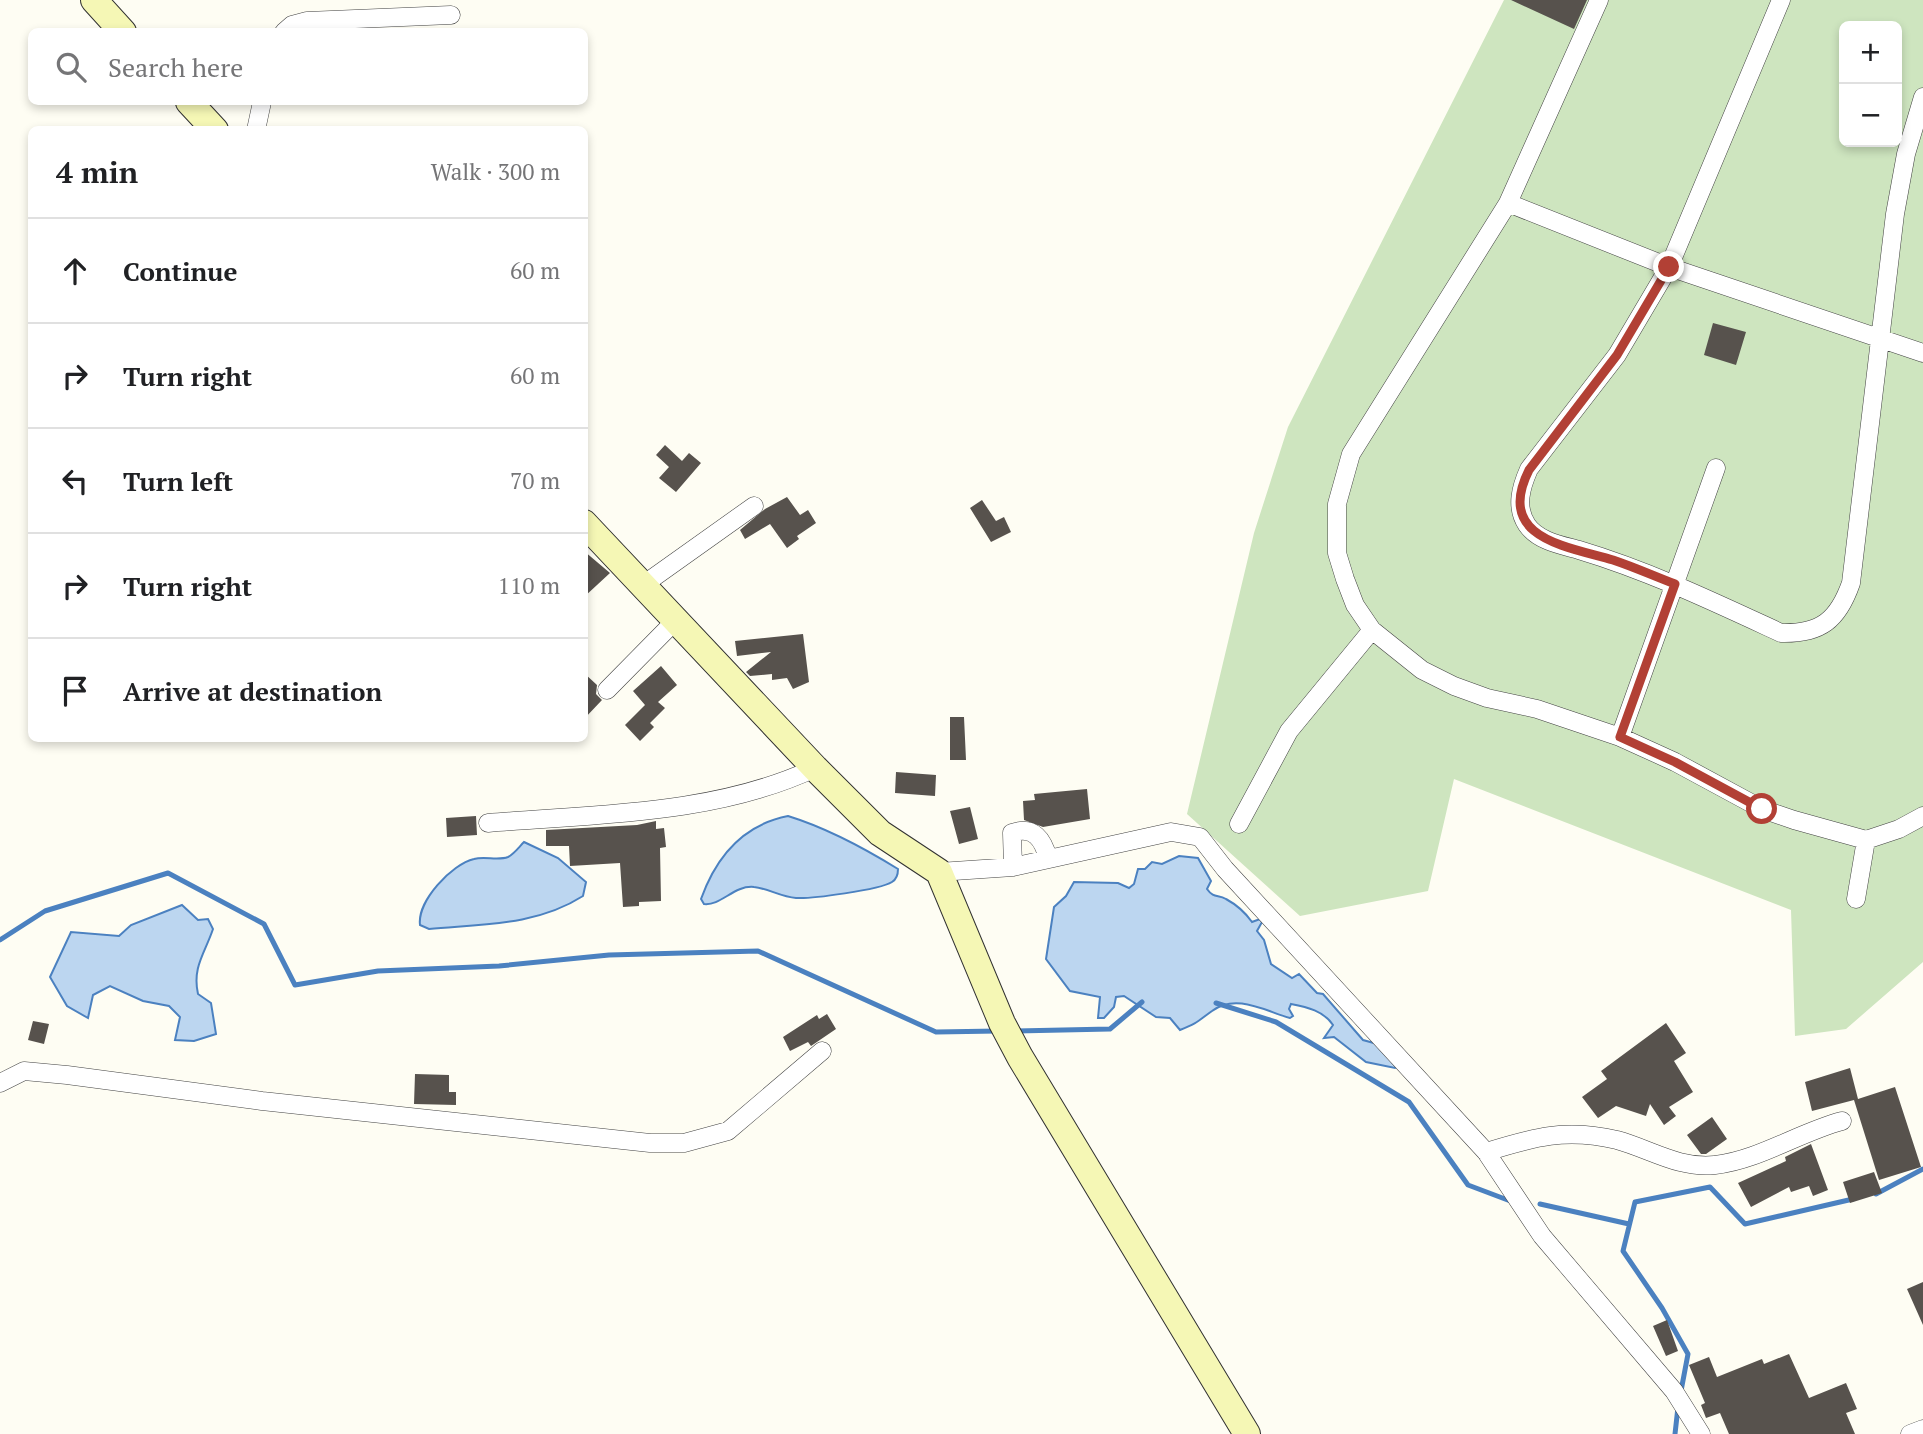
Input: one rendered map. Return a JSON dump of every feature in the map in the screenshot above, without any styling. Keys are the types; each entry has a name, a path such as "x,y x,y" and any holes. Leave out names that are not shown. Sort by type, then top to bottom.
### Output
{"street":[{"path":"94,0 119,28"},
{"path":"1599,0 1508,203 1351,454 1337,504 1337,554 1355,606 1372,630 1422,670 1454,686 1487,698 1537,709 1620,737 1675,762 1762,809 1866,840 1923,816"},
{"path":"1781,0 1669,267 1617,355 1529,470 1521,486 1520,506 1527,525 1544,540 1629,565 1781,632 1801,633 1824,625 1843,607 1851,583 1878,337 1899,190 1906,154 1923,96"},
{"path":"289,28 307,21 451,15"},
{"path":"192,105 211,126"},
{"path":"257,126 261,105"},
{"path":"1508,203 1669,267 1923,353"},
{"path":"1620,737 1716,468"},
{"path":"643,585 754,506"},
{"path":"588,527 815,768 880,833 941,878 1002,1023 1247,1434"},
{"path":"607,690 676,621"},
{"path":"1239,824 1257,785 1289,731 1372,630"},
{"path":"488,823 684,804 782,784 815,768"},
{"path":"1013,867 1010,839 1012,833 1018,831 1032,832 1043,840 1048,858"},
{"path":"941,878 1013,867 1171,832 1200,837 1225,869 1486,1152 1542,1236 1674,1391 1699,1429"},
{"path":"1856,898 1866,840"},
{"path":"0,1083 24,1071 275,1102 650,1143 684,1143 728,1131 822,1051"},
{"path":"1486,1152 1546,1134 1575,1133 1618,1141 1674,1162 1715,1165 1842,1121"},
{"path":"1910,1434 1923,1429"}],"green space":[{"path":"1504,0 1923,0 1923,962 1846,1029 1795,1036 1791,910 1454,779 1428,891 1300,916 1187,814 1254,533 1288,427"}],"water":[{"path":"788,816 831,833 872,854 898,869 896,878 874,888 804,898 747,887 716,902 704,904 701,899 707,884 733,845 757,827"},
{"path":"524,842 558,858 586,882 583,896 547,913 508,922 429,929 420,925 424,905 430,895 456,868 474,859 508,857"},
{"path":"1179,856 1198,858 1211,881 1207,889 1209,892 1234,904 1252,922 1260,919 1262,922 1257,931 1264,940 1271,964 1292,978 1299,974 1317,993 1323,994 1363,1040 1381,1045 1400,1063 1395,1068 1366,1062 1334,1037 1324,1038 1333,1025 1325,1016 1309,1008 1291,1004 1289,1009 1293,1016 1290,1018 1241,1003 1221,1006 1180,1030 1170,1018 1156,1017 1124,996 1116,997 1114,1007 1104,1018 1098,1018 1100,997 1070,991 1046,959 1054,907 1066,896 1074,882 1118,883 1129,888 1134,884 1138,869 1145,869 1152,862 1162,864"},
{"path":"182,905 198,920 208,919 213,929 200,960 197,984 198,994 211,1003 216,1034 194,1041 175,1040 180,1017 169,1006 143,1001 110,986 93,995 88,1018 67,1006 50,977 71,932 119,936 131,925"}],"building":[{"path":"1511,0 1587,0 1574,29"},
{"path":"1713,323 1746,332 1736,365 1704,355"},
{"path":"665,445 682,461 689,453 701,463 676,492 659,478 669,467 656,455"},
{"path":"787,497 800,515 808,510 816,523 797,536 799,539 787,548 770,524 745,539 740,530 765,509"},
{"path":"982,500 996,521 1004,517 1011,532 991,542 970,508"},
{"path":"588,554 610,573 588,593"},
{"path":"803,634 809,682 793,689 787,678 772,680 772,674 750,676 746,672 771,652 737,656 735,641"},
{"path":"661,666 677,685 658,702 665,708 650,723 654,727 640,741 625,725 645,705 633,691"},
{"path":"588,677 597,685 596,694 602,700 588,715"},
{"path":"950,717 964,717 966,760 950,760"},
{"path":"896,772 936,775 935,796 895,793"},
{"path":"1087,789 1090,819 1043,827 1024,820 1023,801 1035,800 1034,794"},
{"path":"970,807 978,839 959,844 950,811"},
{"path":"476,816 477,835 447,837 446,818"},
{"path":"656,821 656,829 664,828 666,847 660,848 661,901 639,902 639,906 623,907 620,863 570,866 569,846 546,846 546,830 637,825"},
{"path":"827,1014 836,1029 811,1046 808,1042 790,1051 783,1037 817,1015 819,1019"},
{"path":"33,1021 49,1024 44,1044 28,1040"},
{"path":"1666,1023 1686,1053 1674,1061 1693,1092 1669,1107 1676,1116 1664,1125 1650,1104 1646,1116 1616,1106 1598,1118 1582,1097 1607,1079 1601,1071"},
{"path":"1850,1068 1858,1099 1895,1087 1921,1167 1879,1180 1854,1100 1812,1111 1805,1082"},
{"path":"415,1074 449,1075 449,1092 456,1092 456,1105 414,1104"},
{"path":"1712,1117 1727,1139 1706,1154 1701,1154 1687,1135"},
{"path":"1811,1144 1828,1190 1813,1196 1809,1186 1791,1192 1789,1187 1751,1207 1738,1183 1786,1161 1785,1157"},
{"path":"1874,1172 1882,1193 1850,1203 1843,1182"},
{"path":"1923,1282 1923,1325 1907,1289"},
{"path":"1667,1320 1678,1351 1666,1356 1653,1326"},
{"path":"1789,1354 1809,1398 1846,1383 1857,1409 1846,1413 1855,1434 1729,1434 1720,1413 1706,1418 1701,1405 1705,1403 1689,1365 1709,1357 1717,1377 1762,1359 1764,1364"}],"waterway":[{"path":"0,940 45,911 168,873 264,924 295,985 378,971 499,966 609,955 758,951 936,1032 998,1031"},
{"path":"1015,1031 1110,1029 1142,1002"},
{"path":"1216,1003 1276,1022 1409,1102 1468,1185 1513,1202"},
{"path":"1876,1194 1923,1169"},
{"path":"1681,1391 1688,1354 1662,1308 1623,1251 1635,1202 1710,1187 1745,1224 1853,1199"},
{"path":"1540,1204 1629,1224"},
{"path":"1675,1434 1678,1407"}],"route":[{"path":"1669,267 1617,355 1529,470 1521,486 1520,506 1527,525 1544,540 1629,565 1675,584 1620,737 1675,762 1762,809"}]}
